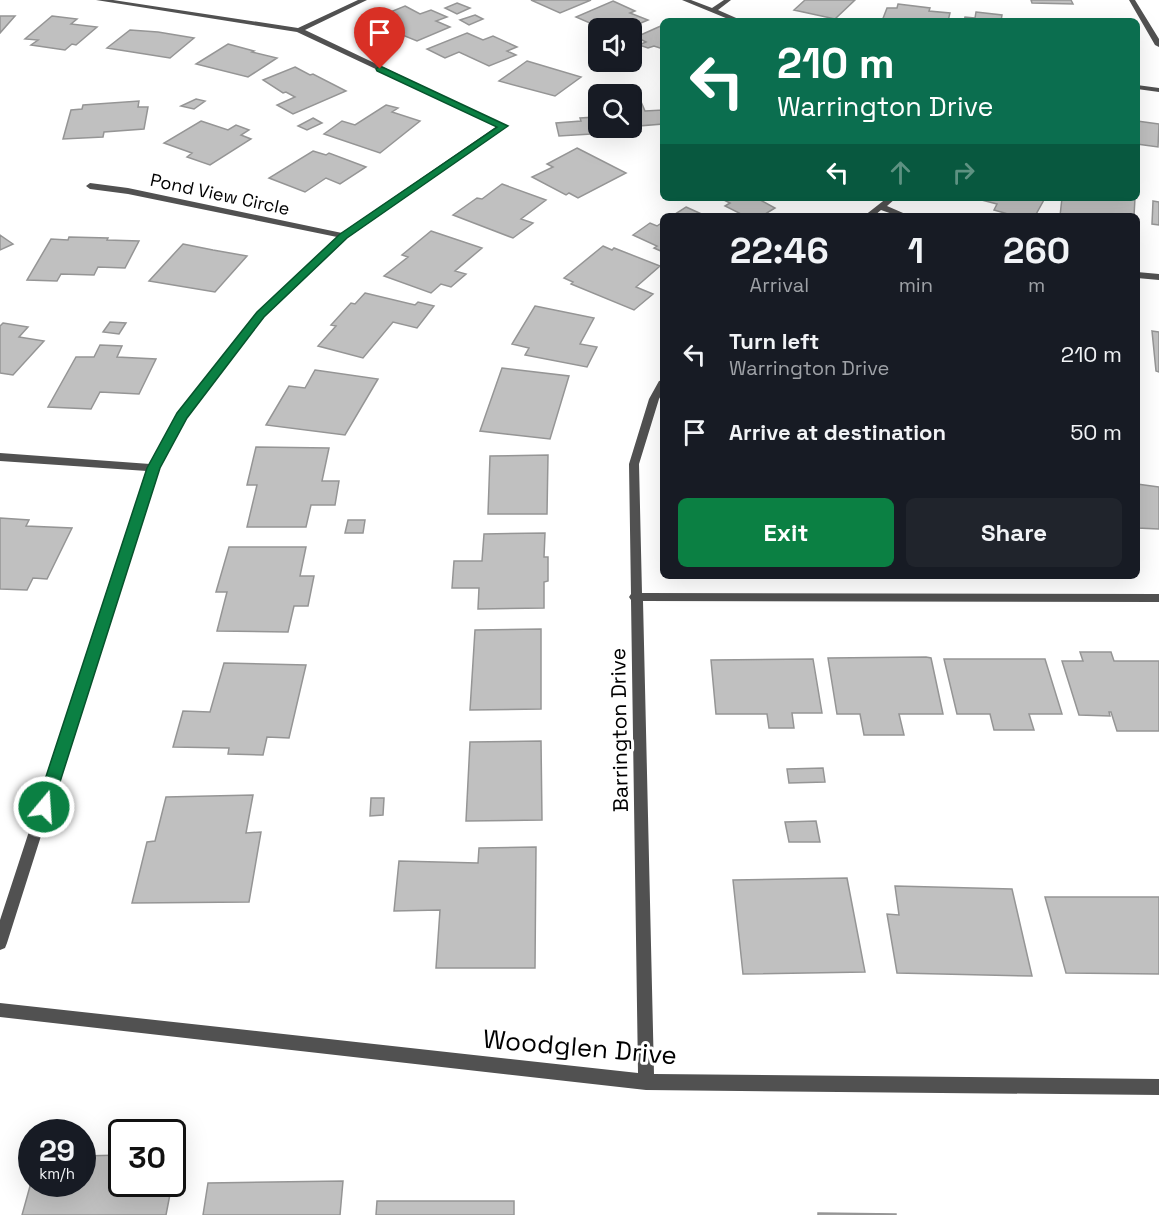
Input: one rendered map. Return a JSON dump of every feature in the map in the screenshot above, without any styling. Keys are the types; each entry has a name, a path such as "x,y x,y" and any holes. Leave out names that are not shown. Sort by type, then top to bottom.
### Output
{"street":[{"path":"0,943 153,468 182,416 261,314 344,236 503,126 299,30 99,0"},
{"path":"299,30 364,0"},
{"path":"685,0 731,18"},
{"path":"713,11 728,0"},
{"path":"1132,0 1159,45"},
{"path":"1140,87 1159,90"},
{"name":"Pond View Circle","path":"90,186 128,191 344,236"},
{"path":"872,213 888,201"},
{"path":"881,207 898,213"},
{"path":"1140,275 1159,277"},
{"name":"Barrington Drive","path":"646,1082 634,464 654,399 660,388"},
{"path":"0,457 153,468"},
{"path":"635,597 1159,598"},
{"name":"Woodglen Drive","path":"0,1010 646,1082 1159,1087"}],"building":[{"path":"531,0 591,0 560,13"},
{"path":"805,0 855,0 836,18 794,10"},
{"path":"1031,0 1071,0 1073,4 1032,3"},
{"path":"613,1 635,11 630,13 648,20 642,23 642,18 588,18 588,22 576,17"},
{"path":"457,3 470,8 457,14 445,8"},
{"path":"898,4 950,13 949,18 883,18 887,8 897,8"},
{"path":"405,6 420,14 431,10 447,17 436,21 450,27 417,41 368,21"},
{"path":"976,12 1002,15 1002,18 975,18"},
{"path":"475,15 483,19 469,25 460,20"},
{"path":"0,16 15,16 0,33"},
{"path":"52,16 77,19 71,24 97,27 76,45 72,44 65,50 31,45 38,40 25,39"},
{"path":"660,26 660,48 642,46 646,42 642,40 642,34"},
{"path":"130,30 194,38 170,58 107,48"},
{"path":"467,33 483,40 493,36 517,47 507,51 516,55 489,66 459,52 445,58 427,49"},
{"path":"228,44 277,58 248,77 196,64"},
{"path":"527,61 581,77 555,96 499,81"},
{"path":"295,67 346,91 293,114 277,105 295,97 286,92 283,93 263,80"},
{"path":"196,99 205,101 194,109 181,106"},
{"path":"139,101 138,107 148,107 144,129 104,132 103,137 63,139 71,110 82,109 83,105"},
{"path":"642,104 645,111 660,110 660,124 642,126"},
{"path":"386,105 398,108 392,112 420,121 380,153 324,134 342,121 355,125"},
{"path":"313,118 322,123 307,130 298,126"},
{"path":"580,118 588,118 588,134 559,136 556,123 581,121"},
{"path":"201,121 228,130 236,125 249,130 241,135 251,139 210,165 187,157 192,153 164,143"},
{"path":"1140,121 1159,124 1158,147 1140,144"},
{"path":"577,148 626,173 578,198 569,193 566,195 532,177 553,167 547,164"},
{"path":"313,151 326,155 329,153 366,167 340,184 326,178 305,192 269,178"},
{"path":"502,184 546,200 521,219 533,223 513,238 453,215 477,198 482,199"},
{"path":"726,201 762,201 775,208 767,213 739,213 725,206 730,203"},
{"path":"986,201 1043,201 1037,213 1004,213 994,210 997,204"},
{"path":"1062,201 1135,201 1134,213 1060,213"},
{"path":"1153,201 1159,202 1159,225 1152,224"},
{"path":"686,207 699,213 677,213"},
{"path":"650,223 657,226 660,224 660,251 654,248 657,246 633,235"},
{"path":"431,231 482,248 455,271 466,274 451,287 441,284 431,293 384,276 408,257 402,255"},
{"path":"0,235 13,244 0,250"},
{"path":"69,237 139,241 125,268 98,267 94,275 61,274 57,281 27,280 51,239 68,240"},
{"path":"183,244 247,256 215,292 149,281"},
{"path":"603,246 660,266 636,287 653,294 634,310 571,284 573,282 564,278"},
{"path":"365,293 415,305 418,302 434,306 417,328 393,322 363,358 318,346 336,326 331,325 351,303 355,304"},
{"path":"535,306 594,318 580,344 597,347 587,367 525,355 529,348 512,344"},
{"path":"110,322 126,323 119,334 103,332"},
{"path":"3,323 28,327 19,337 44,341 13,375 0,373 0,326"},
{"path":"1152,331 1159,332 1159,372 1156,371"},
{"path":"100,345 122,346 117,357 156,359 139,394 100,392 91,409 48,407 76,357 94,357"},
{"path":"502,368 569,376 550,439 480,431"},
{"path":"315,370 378,379 345,435 266,425 289,386 305,388"},
{"path":"256,447 329,448 322,481 339,481 335,505 311,505 306,527 247,527 257,485 247,485"},
{"path":"548,455 547,514 488,514 490,456"},
{"path":"1140,484 1159,487 1159,529 1140,528"},
{"path":"0,518 29,520 26,526 72,528 47,579 33,578 27,590 0,589"},
{"path":"348,520 365,520 363,533 345,533"},
{"path":"545,533 544,557 548,557 548,581 544,582 544,608 478,609 479,588 452,588 454,561 482,561 484,534"},
{"path":"229,547 306,547 300,576 314,576 308,606 294,606 288,632 217,631 227,592 216,592"},
{"path":"541,629 541,709 470,710 475,630"},
{"path":"1080,652 1111,652 1114,661 1159,661 1159,731 1117,731 1111,712 1109,712 1110,716 1079,715 1062,661 1083,661"},
{"path":"828,658 931,658 943,714 899,714 904,735 864,735 860,714 837,714"},
{"path":"813,659 822,713 792,713 794,728 769,728 767,714 716,714 711,660"},
{"path":"944,659 1045,659 1062,714 1029,714 1034,730 994,730 990,714 957,714"},
{"path":"224,663 306,665 289,738 267,737 263,755 228,754 229,748 173,747 183,711 210,712"},
{"path":"541,741 542,820 466,821 470,742"},
{"path":"823,768 825,782 789,783 787,769"},
{"path":"253,795 246,833 261,832 249,902 132,903 147,842 155,841 166,797"},
{"path":"371,798 384,798 383,815 370,816"},
{"path":"816,821 820,842 789,842 785,822"},
{"path":"536,847 535,968 436,968 440,910 394,911 399,861 478,863 479,848"},
{"path":"847,878 865,972 743,974 733,880"},
{"path":"895,886 1012,889 1032,976 897,973 887,914 899,915"},
{"path":"1045,897 1159,897 1159,974 1066,973"},
{"path":"108,1155 108,1197 169,1197 166,1215 22,1215 27,1197 96,1197 96,1156"},
{"path":"343,1181 340,1215 203,1215 208,1183"},
{"path":"377,1201 514,1201 514,1215 376,1215"},
{"path":"818,1213 896,1214 896,1215 818,1215"}],"route":[{"path":"44,807 153,468 182,416 261,314 344,236 503,126 380,69"}]}
